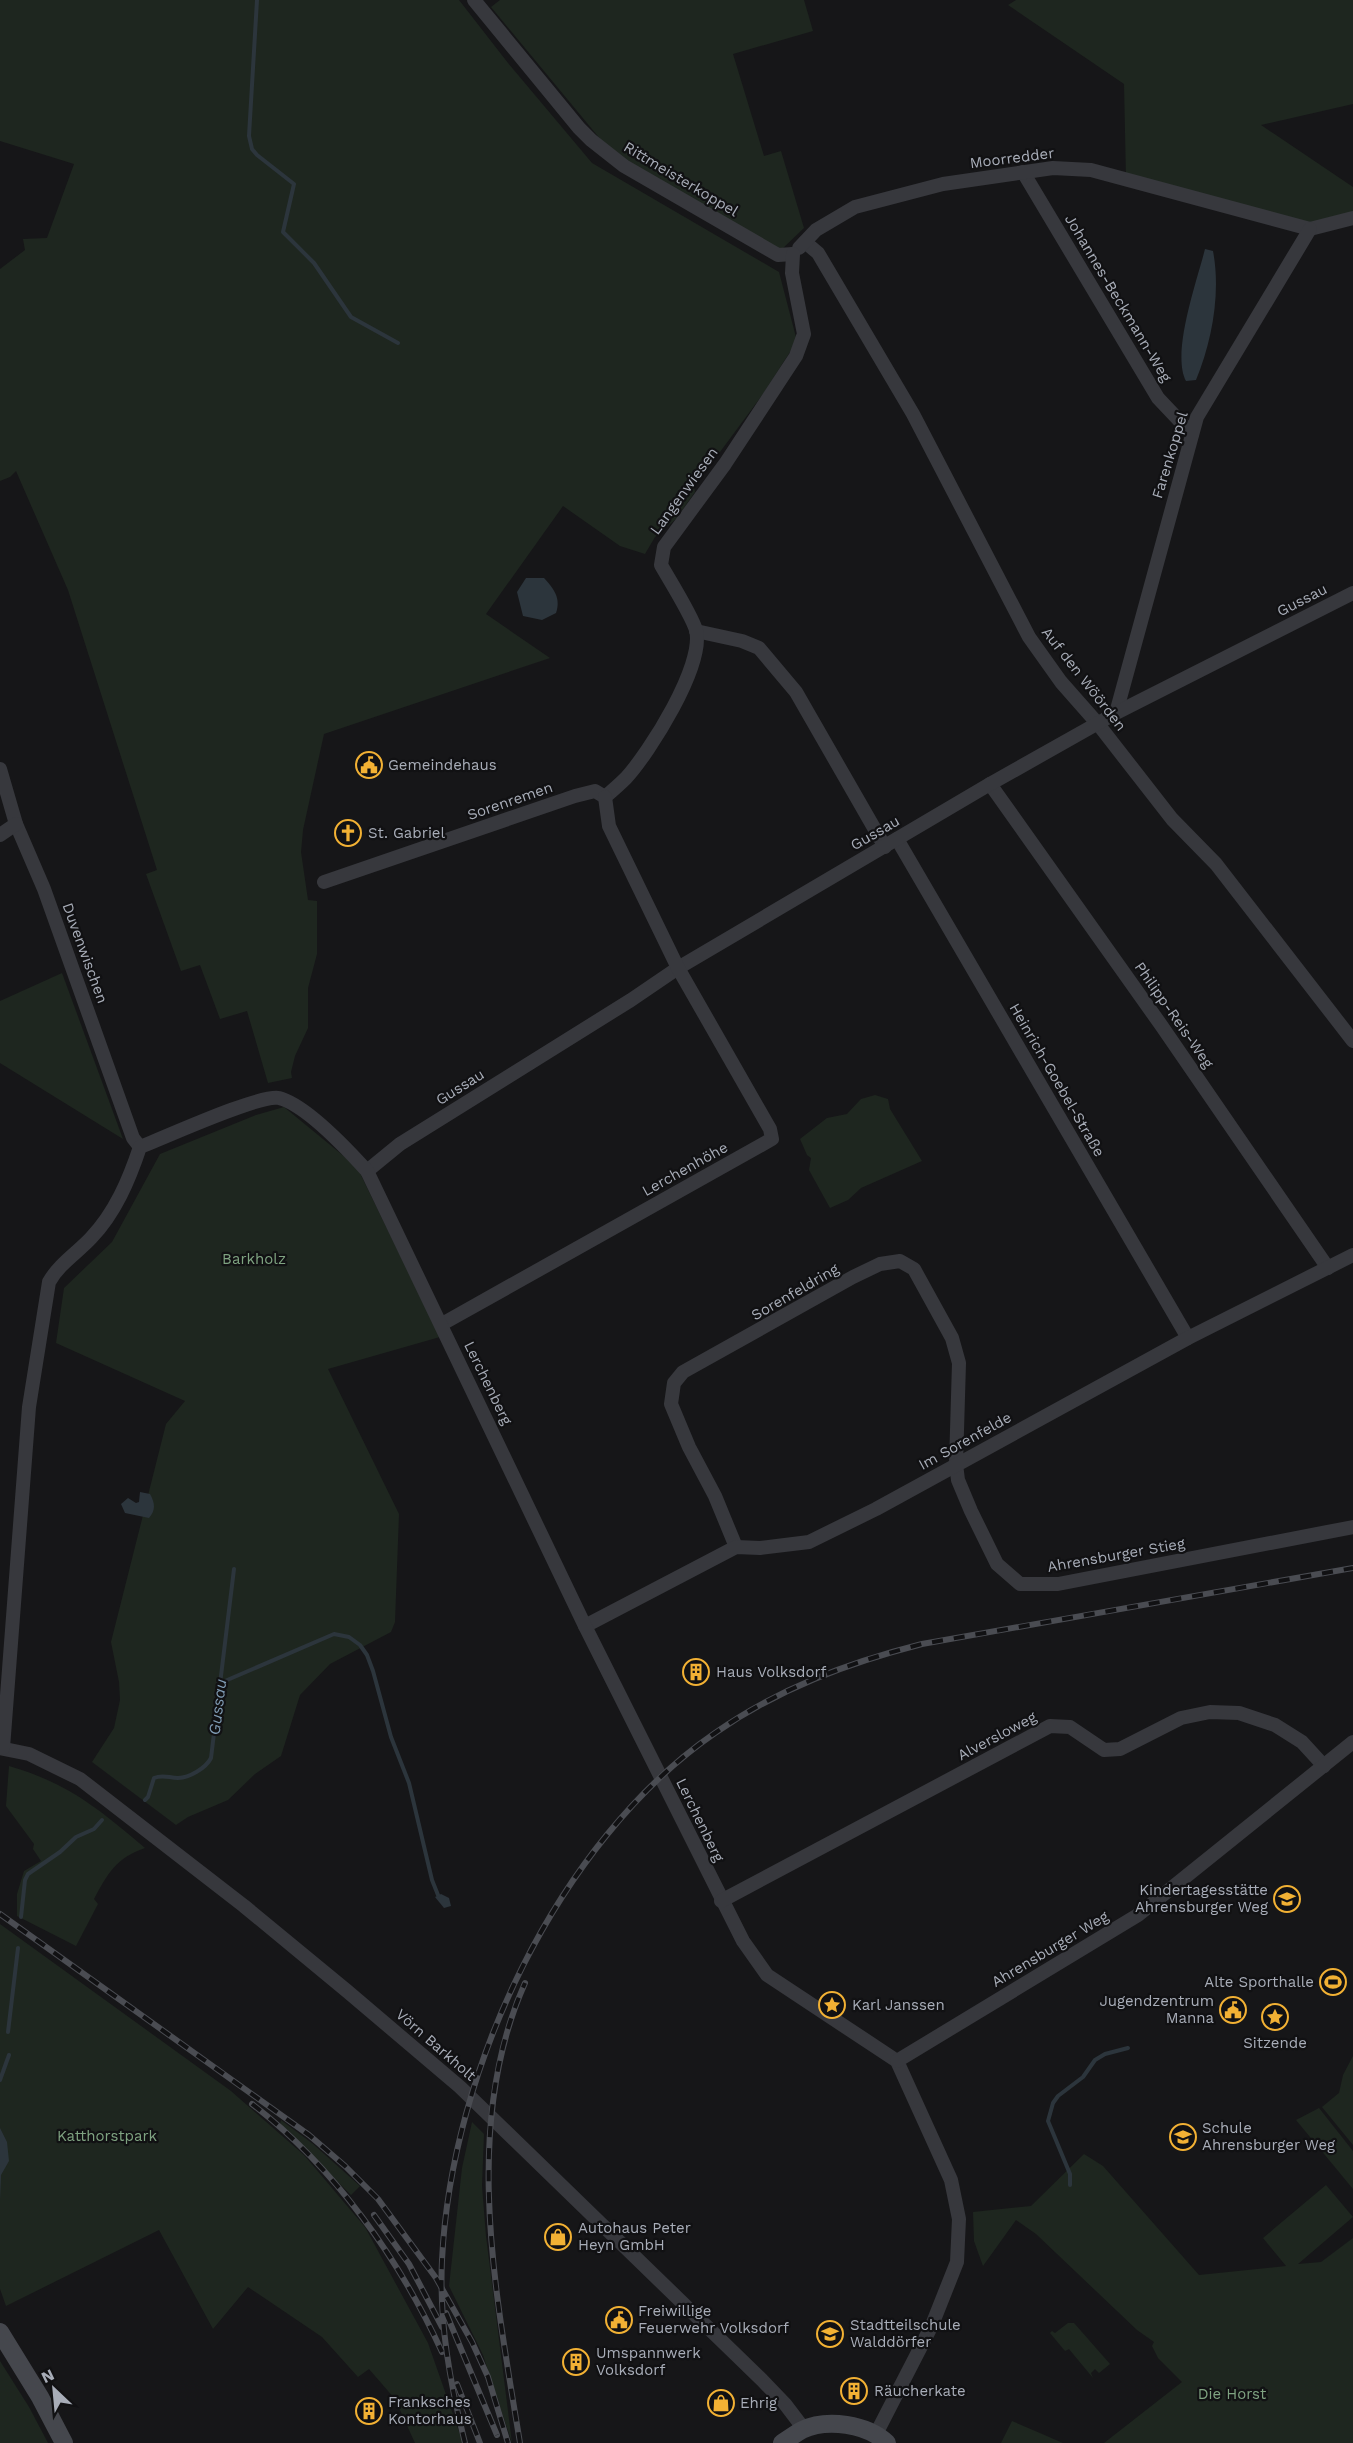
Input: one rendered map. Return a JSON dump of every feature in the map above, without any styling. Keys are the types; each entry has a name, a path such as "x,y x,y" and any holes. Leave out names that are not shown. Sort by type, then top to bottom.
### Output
{"main road":[{"path":"0,2332 40,2397 64,2443"},
{"path":"782,2443 804,2429 835,2423 881,2438"}],"street":[{"name":"Rittmeisterkoppel","path":"474,0 579,128 606,153 624,166 778,255 793,254"},
{"name":"Moorredder","path":"793,254 816,230 855,207 943,184 1053,168 1091,170 1310,229 1353,218"},
{"name":"Johannes-Beckmann-Weg","path":"1023,172 1158,398 1192,434"},
{"name":"Farenkoppel","path":"1116,713 1197,417 1310,229"},
{"name":"Auf den Wöörden","path":"805,242 818,253 914,414 1029,637 1061,682 1098,724 1172,819 1216,864 1353,1041"},
{"name":"Langenwiesen","path":"696,631 661,565 661,555 664,547 725,464 796,356 804,334 792,273 793,254"},
{"name":"Gussau","path":"367,1171 400,1144 631,1000 678,968 990,784 1116,713 1353,593"},
{"path":"678,968 609,826 605,797 626,778 675,704 690,673 695,651 696,631"},
{"name":"Heinrich-Goebel-Straße","path":"696,631 742,641 759,648 796,692 891,843 1188,1338"},
{"name":"Duvenwischen","path":"0,769 16,824 44,889 134,1138 140,1147"},
{"name":"Philipp-Reis-Weg","path":"990,784 1168,1035 1328,1268"},
{"name":"Sorenremen","path":"324,882 575,796 595,791 605,797"},
{"path":"0,835 16,824"},
{"name":"Lerchenhöhe","path":"442,1324 772,1139 770,1129 678,968"},
{"path":"1,1748 29,1407 45,1294 56,1270 92,1238 113,1210 131,1174 140,1147 236,1108 276,1097 295,1104 349,1150 367,1171"},
{"name":"Lerchenberg","path":"367,1171 585,1626 742,1941 767,1975 897,2061"},
{"name":"Im Sorenfelde","path":"585,1626 736,1547 760,1548 809,1542 1188,1338 1353,1255"},
{"name":"Sorenfeldring","path":"736,1547 715,1496 676,1419 671,1404 674,1383 683,1372 880,1264 900,1261 914,1269 956,1347 959,1363 957,1464"},
{"name":"Ahrensburger Stieg","path":"957,1464 958,1479 997,1564 1020,1584 1058,1584 1353,1527"},
{"name":"Alversloweg","path":"721,1901 1050,1726 1070,1727 1104,1750 1120,1749 1181,1718 1210,1712 1239,1713 1275,1725 1302,1742 1324,1767"},
{"name":"Ahrensburger Weg","path":"897,2061 1138,1915 1353,1742"},
{"name":"Vörn Barkholt","path":"1,1748 16,1750 56,1766 80,1779 111,1801 244,1906 460,2087 762,2380 785,2404 804,2429"},
{"path":"881,2438 951,2282 957,2262 959,2219 951,2180 897,2061"}],"green space":[{"path":"0,0 459,0 508,63 592,163 779,272 797,341 763,394 694,487 695,492 676,519 655,537 645,554 620,546 563,506 486,614 550,658 324,734 303,830 301,852 308,900 317,901 317,954 308,988 308,1028 295,1056 291,1072 292,1078 268,1083 247,1011 220,1019 200,965 181,971 146,874 157,870 68,590 16,471 10,477 0,481 0,269 25,250 23,239 47,238 74,164 0,141"},
{"path":"500,0 804,0 813,31 733,54 764,156 781,151 804,228 781,250 675,192 606,146 491,7"},
{"path":"1016,0 1353,0 1353,104 1261,125 1353,187 1353,218 1310,229 1126,179 1124,84 1008,5"},
{"path":"62,973 123,1139 0,1063 0,1001"},
{"path":"875,1095 888,1099 890,1109 922,1161 861,1188 848,1200 830,1208 809,1170 811,1158 807,1155 800,1139 827,1118 847,1114 861,1099"},
{"name":"Barkholz","path":"284,1107 357,1167 440,1337 328,1369 399,1514 395,1622 391,1632 330,1664 300,1695 281,1756 255,1774 228,1800 188,1817 176,1825 92,1762 114,1728 120,1700 111,1642 166,1424 185,1401 56,1343 64,1288 112,1242 160,1154 256,1115"},
{"path":"9,1766 49,1780 66,1789 97,1809 145,1848 120,1862 109,1874 94,1899 98,1904 76,1946 17,1916 17,1894 24,1871 41,1861 33,1849 34,1844 6,1806"},
{"name":"Katthorstpark","path":"0,1924 231,2091 304,2155 365,2227 428,2343 463,2443 415,2443 395,2399 369,2369 358,2377 322,2337 248,2287 213,2329 159,2230 6,2306 0,2289"},
{"path":"1353,2056 1353,2145 1322,2107 1339,2093 1343,2075"},
{"path":"1319,2108 1353,2151 1353,2189 1296,2120"},
{"path":"281,2120 313,2144 360,2186 351,2195 280,2124"},
{"path":"472,2122 484,2134 482,2186 486,2236 512,2443 483,2355 449,2286 462,2168"},
{"name":"Die Horst","path":"1084,2154 1103,2166 1199,2275 1286,2266 1263,2238 1326,2185 1353,2217 1298,2264 1321,2262 1353,2238 1353,2443 1104,2443 1182,2382 1158,2358 1152,2346 1154,2342 1137,2330 1036,2234 1016,2220 983,2266 974,2241 973,2212 1031,2206"},
{"path":"1068,2323 1074,2323 1110,2364 1099,2373 1095,2369 1091,2373 1093,2378 1069,2349 1065,2351 1050,2333 1052,2331 1055,2333"},
{"path":"0,2361 29,2407 48,2443 0,2443"},
{"path":"1012,2421 1063,2443 1001,2443"}],"shaded area":[{"path":"1205,249 1213,251 1215,267 1215,300 1211,333 1196,380 1186,381 1182,369 1183,335"},
{"path":"526,578 544,578 548,582 557,598 556,613 542,620 523,616 517,592"},
{"path":"140,1492 150,1494 153,1500 154,1509 149,1518 125,1513 121,1504 128,1498 136,1503 139,1502"},
{"path":"441,1894 449,1898 451,1906 444,1908 435,1897"},
{"path":"0,2128 7,2142 9,2161 1,2175 0,2200"}],"waterway":[{"path":"257,0 249,136 252,149 257,155 294,184 283,232 314,263 351,317 398,343"},
{"name":"Gussau","path":"145,1800 154,1778 187,1776 201,1769 211,1758 234,1569"},
{"path":"218,1684 334,1634 349,1637 360,1645 373,1671 391,1737 409,1783 432,1880 438,1895"},
{"name":"Gussau","path":"21,1917 25,1880 28,1874 60,1852 76,1837 94,1829 102,1820"},
{"name":"Gussau","path":"8,2032 18,1948"},
{"path":"1070,2185 1070,2174 1048,2121 1053,2103 1058,2096 1083,2077 1095,2060 1105,2054 1128,2048"},
{"name":"Gussau","path":"0,2080 9,2055"}],"railway":[{"path":"465,2443 444,2330 442,2260 450,2188 466,2113 491,2039 523,1967 562,1898 607,1835 658,1779 715,1733 763,1703 814,1679 894,1651 922,1644 1353,1568"},
{"path":"0,1914 309,2135 378,2199 436,2278 472,2342 488,2377 508,2443"},
{"path":"520,2443 494,2270 489,2152 494,2094 505,2038 525,1983"},
{"path":"252,2104 310,2156 362,2216 406,2282 442,2352"},
{"path":"374,2215 409,2264 442,2327"},
{"path":"446,2313 497,2435"},
{"path":"457,2384 480,2443"}],"place":[{"name":"Gemeindehaus","path":"369,765"},
{"name":"St. Gabriel","path":"348,833"},
{"name":"Haus Volksdorf","path":"696,1672"},
{"name":"Kindertagesstätte Ahrensburger Weg","path":"1287,1899"},
{"name":"Alte Sporthalle","path":"1333,1982"},
{"name":"Karl Janssen","path":"832,2005"},
{"name":"Jugendzentrum Manna","path":"1233,2010"},
{"name":"Sitzende","path":"1275,2017"},
{"name":"Schule Ahrensburger Weg","path":"1183,2137"},
{"name":"Autohaus Peter Heyn GmbH","path":"558,2237"},
{"name":"Freiwillige Feuerwehr Volksdorf","path":"619,2320"},
{"name":"Stadtteilschule Walddörfer","path":"830,2334"},
{"name":"Umspannwerk Volksdorf","path":"576,2362"},
{"name":"Räucherkate","path":"854,2391"},
{"name":"Ehrig","path":"721,2403"},
{"name":"Franksches Kontorhaus","path":"369,2411"}]}
